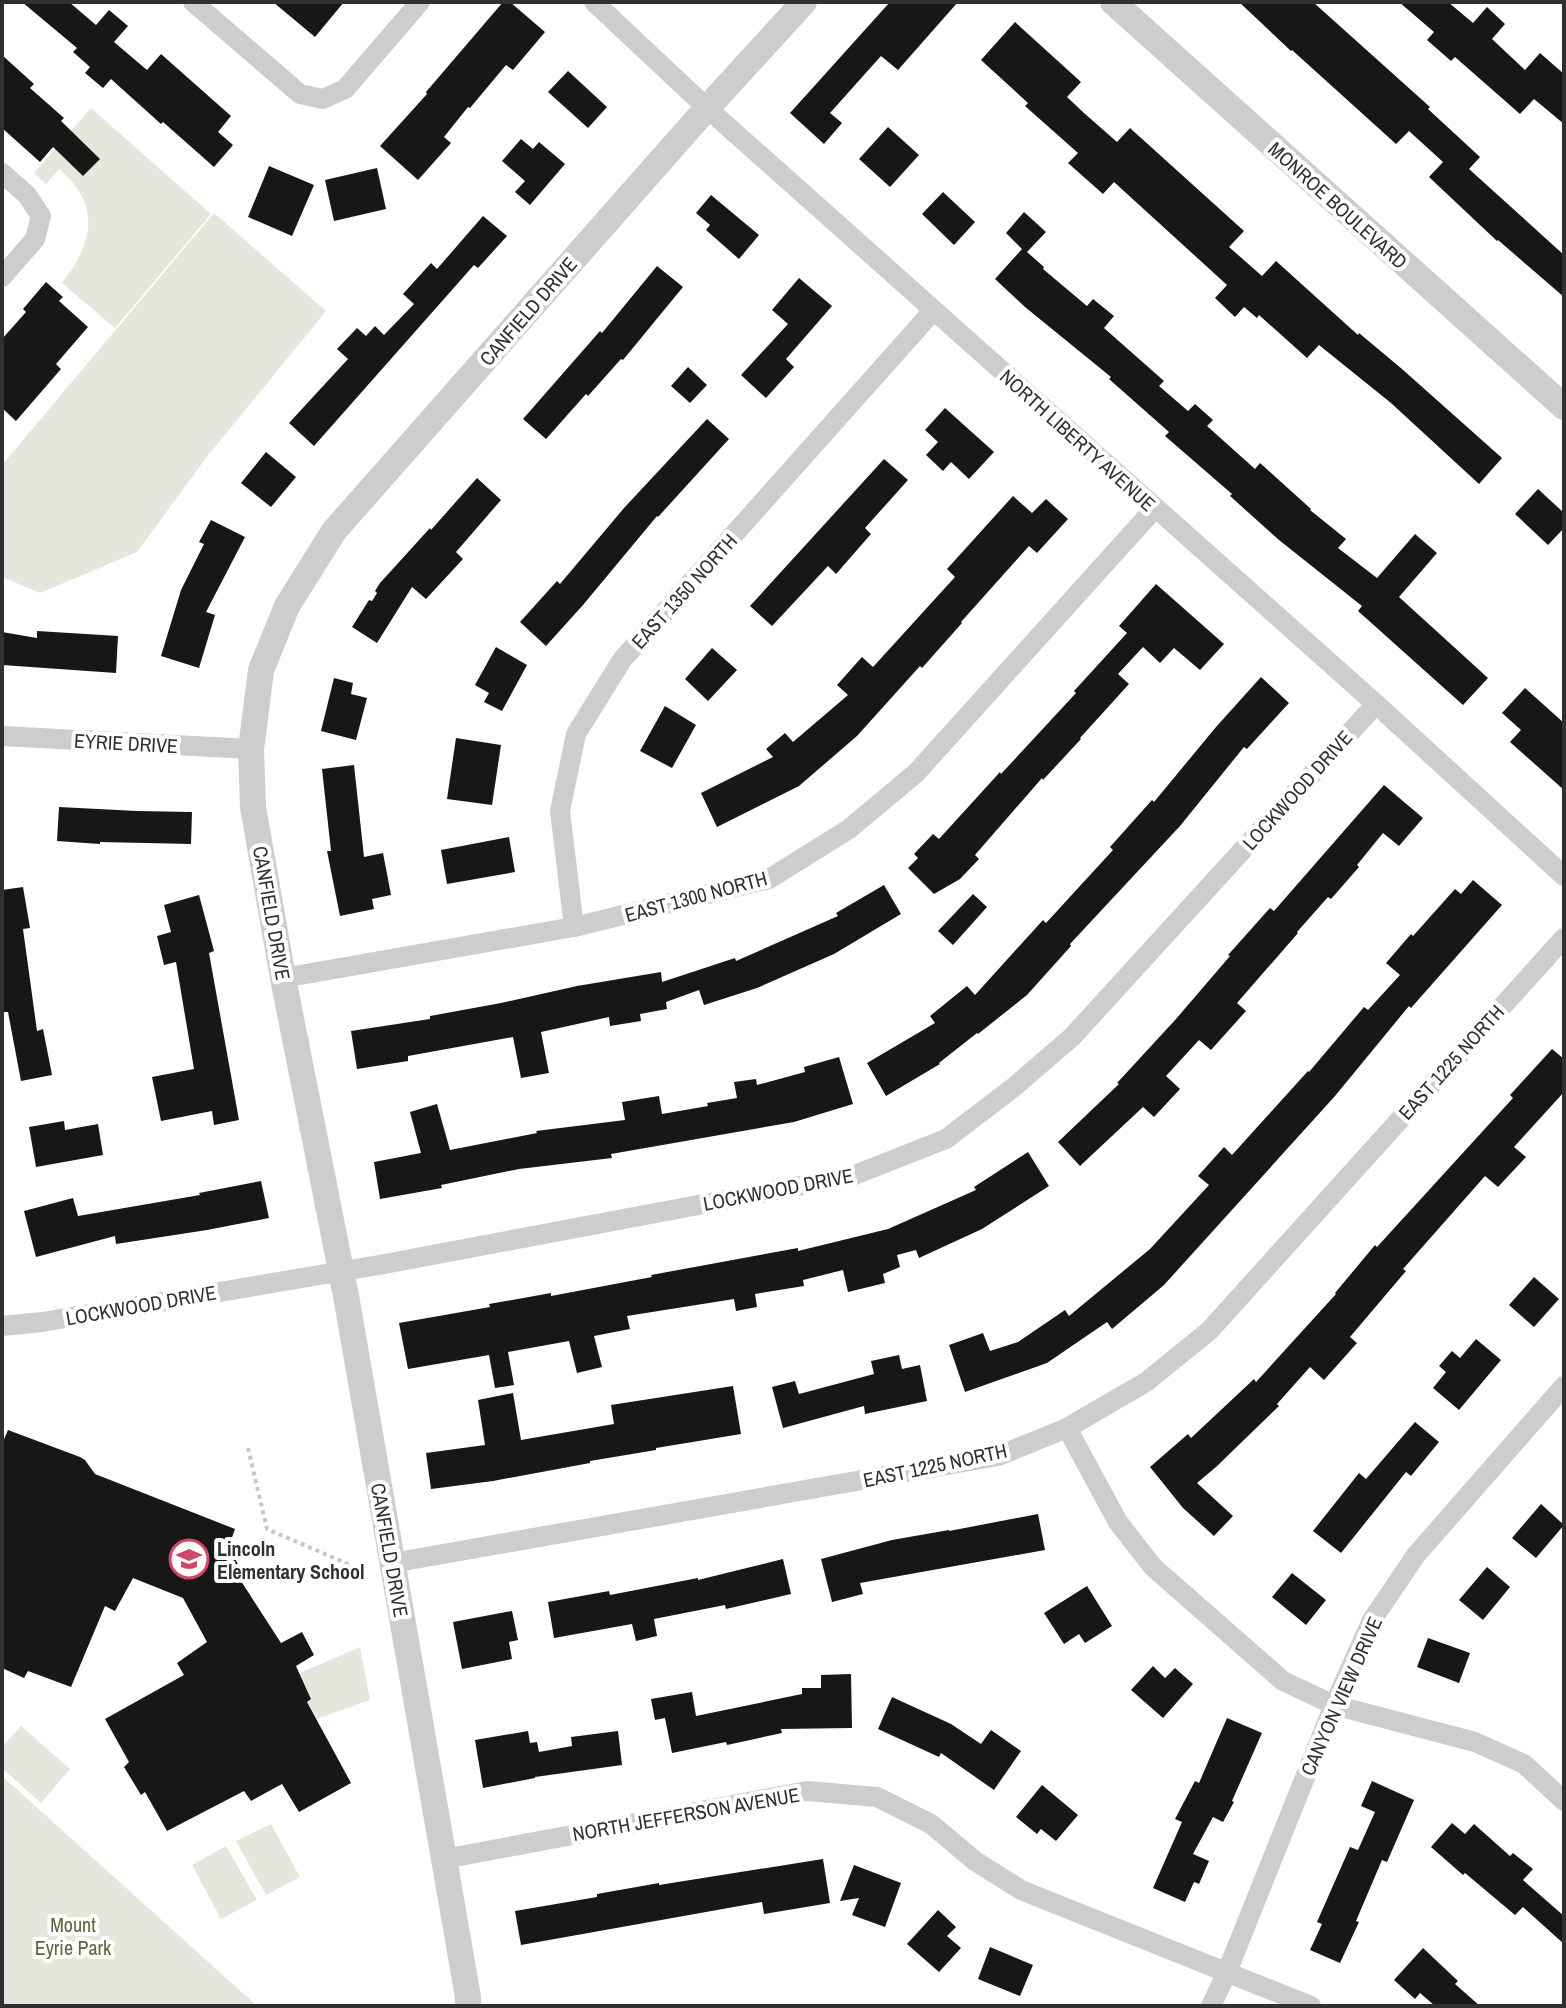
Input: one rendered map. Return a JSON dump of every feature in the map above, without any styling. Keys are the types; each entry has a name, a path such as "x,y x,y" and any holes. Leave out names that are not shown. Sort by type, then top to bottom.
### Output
{"street":[{"path":"193,2 300,94 323,99 345,89 420,2"},
{"name":"NORTH LIBERTY AVENUE","path":"594,2 707,108 1376,704 1564,876"},
{"name":"CANFIELD DRIVE","path":"468,2006 341,1271 253,807 251,749 261,670 287,606 334,531 804,2"},
{"name":"MONROE BOULEVARD","path":"1113,2 1564,407"},
{"path":"2,173 27,195 41,216 35,239 2,277"},
{"name":"EAST 1350 NORTH","path":"574,927 560,811 576,734 622,660 933,311"},
{"name":"EAST 1300 NORTH","path":"283,978 574,927 769,879 849,829 916,773 1155,508"},
{"name":"LOCKWOOD DRIVE","path":"2,1326 42,1322 341,1271 852,1176 946,1139 1072,1037 1376,704"},
{"name":"EYRIE DRIVE","path":"2,736 251,749"},
{"name":"EAST 1225 NORTH","path":"392,1563 998,1456 1067,1428 1146,1382 1209,1331 1564,938"},
{"name":"CANYON VIEW DRIVE","path":"1211,2006 1372,1620 1416,1555 1564,1386"},
{"path":"1067,1428 1118,1522 1153,1567 1283,1681 1334,1705 1475,1742 1524,1764 1564,1801"},
{"name":"NORTH JEFFERSON AVENUE","path":"444,1859 807,1791 877,1797 931,1824 975,1861 1021,1890 1311,2006"}],"path":[{"path":"248,1448 267,1529 355,1567"}],"green space":[{"path":"91,108 211,214 115,328 62,283 73,268 86,239 87,210 82,196 59,169 46,184 34,173"},
{"path":"214,213 326,311 206,458 137,552 40,593 2,577 2,465"},
{"path":"360,1647 370,1700 317,1719 307,1702 311,1698 300,1673"},
{"path":"21,1726 70,1769 41,1803 2,1768 2,1747"},
{"name":"Mount Eyrie Park","path":"2,1776 257,2006 2,2006"},
{"path":"271,1824 300,1877 266,1895 236,1841"},
{"path":"226,1846 257,1900 221,1919 192,1865"}],"building":[{"path":"22,2 69,2 96,25 109,10 128,26 114,42 147,70 161,54 231,116 218,132 233,145 214,167 111,79 103,88 85,73 90,67 73,52 77,48"},
{"path":"273,2 344,2 315,37"},
{"path":"503,2 510,2 545,32 513,70 506,65 468,107 444,137 451,143 418,180 380,146"},
{"path":"890,2 958,2 898,70 881,56 830,113 842,123 824,144 790,113"},
{"path":"1239,2 1313,2 1430,107 1428,109 1480,157 1469,169 1564,255 1564,297 1497,241 1429,177 1443,162 1409,131 1396,144"},
{"path":"1399,2 1448,2 1473,23 1487,7 1505,24 1492,39 1525,70 1540,53 1564,74 1564,124 1534,99 1520,114 1455,57 1451,61 1427,40 1434,32"},
{"path":"1015,22 1081,82 1067,97 1084,113 1117,142 1130,128 1244,231 1229,247 1262,276 1276,261 1502,458 1479,484 1391,403 1319,345 1307,358 1259,315 1257,318 1244,307 1235,317 1215,298 1227,285 1114,182 1103,194 1068,163 1078,153 1025,106 1028,103 981,60"},
{"path":"2,55 34,84 30,88 64,118 61,121 100,159 83,176 53,147 40,162 2,128"},
{"path":"568,71 607,107 588,128 548,92"},
{"path":"888,127 919,155 890,187 859,159"},
{"path":"521,139 533,149 539,142 565,164 530,205 515,192 525,181 502,161"},
{"path":"269,166 314,185 292,236 248,217"},
{"path":"377,168 386,209 334,221 325,180"},
{"path":"943,192 975,222 954,245 922,214"},
{"path":"711,195 759,235 739,259 706,230 710,225 696,213"},
{"path":"1024,212 1046,232 1027,252 1087,306 1093,299 1114,316 1104,328 1164,381 1159,386 1188,411 1195,404 1213,420 1207,426 1255,469 1260,463 1346,539 1338,548 1377,578 1415,534 1437,553 1399,597 1488,678 1463,705 1358,611 1362,606 1279,540 1165,436 1169,432 1109,379 1111,377 995,279 1022,249 1006,233"},
{"path":"483,216 507,236 478,268 474,265 314,446 289,423 348,359 337,349 357,328 366,336 375,326 384,335 414,304 403,294 431,263 437,269"},
{"path":"657,266 683,287 623,360 588,396 586,394 546,439 523,419 600,331 602,333"},
{"path":"799,278 832,306 786,359 794,367 766,398 741,375 788,324 772,310"},
{"path":"46,282 63,297 59,301 88,327 56,364 61,369 16,421 2,408 2,339 26,312 23,309"},
{"path":"688,367 707,385 690,403 671,386"},
{"path":"945,408 994,452 969,479 951,462 943,471 926,455 938,442 925,430"},
{"path":"707,419 729,439 657,516 546,646 520,622 557,581 560,584 624,508"},
{"path":"266,452 296,477 271,507 241,483"},
{"path":"884,459 908,480 865,528 871,534 836,574 828,566 772,626 750,606"},
{"path":"477,478 501,500 456,552 463,559 426,599 412,587 377,643 352,627 369,600 372,601 380,583"},
{"path":"1538,489 1564,513 1564,528 1548,545 1515,514"},
{"path":"1013,496 1032,513 1046,499 1068,519 1037,553 1029,546 922,668 920,666 857,736 799,786 717,827 701,793 773,757 766,749 785,733 793,742 848,695 837,685 862,657 873,667 955,577 947,569"},
{"path":"211,520 245,537 206,612 215,615 199,668 161,656 181,590 204,544 199,542"},
{"path":"1156,584 1224,644 1200,670 1174,648 1160,663 1143,647 1118,674 1129,684 975,855 979,859 960,879 934,894 908,868 918,858 914,854 933,834 939,839 1076,693 1074,691 1127,633 1119,626"},
{"path":"37,631 118,636 116,673 2,665 2,632 37,638"},
{"path":"496,647 527,665 502,711 484,702 489,693 475,685"},
{"path":"712,648 737,670 708,701 685,679"},
{"path":"1261,677 1289,703 1247,749 1244,747 1180,826 1027,995 940,1064 886,1096 867,1063 935,1023 930,1016 967,986 975,995 1043,920 1046,923 1113,850 1110,847 1152,800 1154,802"},
{"path":"334,678 353,683 351,694 367,698 356,740 321,731"},
{"path":"1525,688 1564,723 1564,790 1510,742 1521,730 1502,713"},
{"path":"665,706 696,725 672,768 640,751"},
{"path":"456,738 501,745 492,805 447,799"},
{"path":"354,765 364,857 383,853 391,895 372,899 374,909 340,916 327,851 331,851 322,769"},
{"path":"1384,785 1423,818 1399,846 1383,833 1357,865 1359,867 1331,899 1328,897 1237,1003 1246,1011 1211,1050 1199,1040 1166,1076 1180,1089 1154,1117 1143,1107 1080,1166 1058,1142 1119,1084 1228,955 1270,908 1274,911"},
{"path":"59,807 192,812 191,844 57,841"},
{"path":"509,837 515,872 447,884 441,850"},
{"path":"1473,880 1502,905 1164,1285 1112,1329 1107,1322 1047,1363 965,1392 949,1345 983,1333 990,1351 1018,1342 1065,1310 1069,1316 1150,1249 1209,1185 1198,1176 1224,1147 1232,1155 1364,1007 1368,1010 1400,975 1386,963 1455,889 1461,894"},
{"path":"884,885 901,914 834,954 757,988 704,1005 699,990 666,1002 667,1009 640,1014 641,1021 610,1026 609,1017 541,1032 549,1073 521,1078 513,1037 408,1056 408,1061 357,1069 351,1031 430,1019 430,1016 577,986 661,972 662,982 735,958 736,961 838,916 836,913"},
{"path":"23,887 30,928 23,929 37,1031 43,1029 52,1075 21,1081 8,1012 2,1012 2,890"},
{"path":"973,894 987,907 953,945 938,931"},
{"path":"199,895 214,951 209,953 239,1120 214,1125 212,1111 161,1121 152,1077 194,1069 176,962 164,965 157,936 171,932 164,905"},
{"path":"1552,1049 1564,1059 1564,1092 1514,1147 1526,1157 1498,1187 1485,1176 1403,1269 1406,1271 1350,1337 1357,1343 1324,1380 1310,1367 1277,1404 1279,1406 1197,1483 1233,1516 1214,1536 1183,1508 1150,1467 1188,1434 1191,1438 1254,1379 1256,1382 1336,1294 1375,1245 1377,1247 1513,1098 1510,1095"},
{"path":"839,1057 853,1104 794,1122 611,1154 612,1158 519,1169 380,1199 374,1162 421,1153 410,1112 437,1104 450,1150 536,1131 625,1120 622,1102 659,1096 662,1114 708,1106 707,1103 737,1098 734,1082 756,1079 757,1085 805,1072 804,1067"},
{"path":"64,1121 65,1130 98,1124 103,1155 36,1167 29,1127"},
{"path":"1028,1152 1049,1186 982,1229 919,1258 916,1250 897,1255 900,1267 883,1274 885,1283 848,1292 843,1270 803,1280 804,1286 755,1294 757,1307 736,1311 734,1299 627,1316 630,1329 594,1336 602,1367 577,1373 569,1341 508,1352 514,1385 495,1388 489,1355 408,1369 399,1323 798,1248 798,1251 888,1229 976,1190 974,1187"},
{"path":"261,1181 269,1218 116,1244 115,1236 36,1257 24,1211 73,1198 78,1216"},
{"path":"1534,1277 1559,1299 1534,1327 1509,1305"},
{"path":"1476,1339 1501,1360 1459,1410 1433,1388 1446,1372 1439,1366 1452,1351 1460,1358"},
{"path":"899,1355 902,1369 920,1365 927,1401 865,1414 864,1406 783,1428 772,1387 795,1381 799,1394 874,1374 871,1361"},
{"path":"733,1386 741,1434 493,1481 431,1489 426,1453 485,1445 478,1400 513,1393 521,1440 614,1424 611,1405"},
{"path":"1415,1422 1439,1442 1411,1476 1406,1472 1341,1553 1313,1531 1359,1473 1366,1479"},
{"path":"8,1430 80,1457 95,1474 235,1529 229,1546 243,1575 239,1578 281,1643 302,1632 314,1655 296,1666 311,1699 307,1702 351,1783 299,1812 282,1784 251,1801 244,1791 167,1831 145,1792 141,1795 124,1767 129,1762 105,1719 184,1675 177,1663 207,1642 183,1598 133,1578 115,1611 105,1606 71,1687 28,1671 24,1678 2,1668 2,1444"},
{"path":"1541,1504 1564,1525 1536,1558 1512,1538"},
{"path":"1038,1514 1045,1550 860,1583 863,1594 832,1602 821,1559 892,1540"},
{"path":"783,1559 791,1594 726,1609 725,1605 654,1619 657,1636 636,1641 632,1624 554,1638 548,1602 698,1580"},
{"path":"1487,1567 1510,1587 1483,1620 1459,1600"},
{"path":"1292,1573 1326,1600 1306,1625 1272,1597"},
{"path":"1087,1586 1112,1626 1085,1643 1079,1634 1064,1644 1044,1613"},
{"path":"512,1611 518,1640 509,1642 512,1659 462,1669 453,1622"},
{"path":"1428,1638 1470,1653 1459,1683 1417,1667"},
{"path":"1153,1666 1165,1678 1175,1668 1193,1684 1163,1718 1131,1690"},
{"path":"851,1674 852,1728 781,1729 782,1733 672,1753 665,1718 655,1720 651,1699 692,1692 696,1716 802,1694 802,1688 821,1688 821,1675"},
{"path":"892,1697 951,1724 981,1744 991,1730 1021,1751 994,1790 941,1753 939,1757 878,1729"},
{"path":"1227,1718 1262,1733 1223,1822 1213,1817 1193,1854 1209,1861 1199,1884 1194,1882 1185,1902 1153,1888 1182,1822 1175,1819 1195,1781 1199,1783"},
{"path":"528,1731 530,1743 537,1742 539,1752 572,1746 571,1737 618,1731 622,1765 483,1788 475,1740"},
{"path":"1372,1781 1414,1800 1387,1862 1382,1860 1340,1963 1310,1950 1322,1924 1317,1922 1350,1847 1358,1850 1375,1812 1361,1806"},
{"path":"1042,1785 1078,1815 1056,1841 1041,1829 1037,1834 1016,1817"},
{"path":"1452,1823 1465,1834 1474,1824 1510,1856 1513,1853 1533,1869 1523,1880 1564,1916 1564,1944 1523,1907 1515,1915 1431,1847"},
{"path":"823,1859 830,1903 764,1914 762,1902 521,1945 515,1911 659,1883"},
{"path":"854,1865 901,1883 885,1927 852,1915 859,1898 840,1901"},
{"path":"938,1910 956,1927 947,1936 961,1948 939,1972 907,1944"},
{"path":"990,1947 1033,1965 1020,1996 978,1979"},
{"path":"1423,1948 1458,1981 1455,1984 1480,2006 1435,2006 1420,1993 1415,1999 1394,1980"}],"place":[{"name":"Lincoln Elementary School","path":"189,1559"}]}
